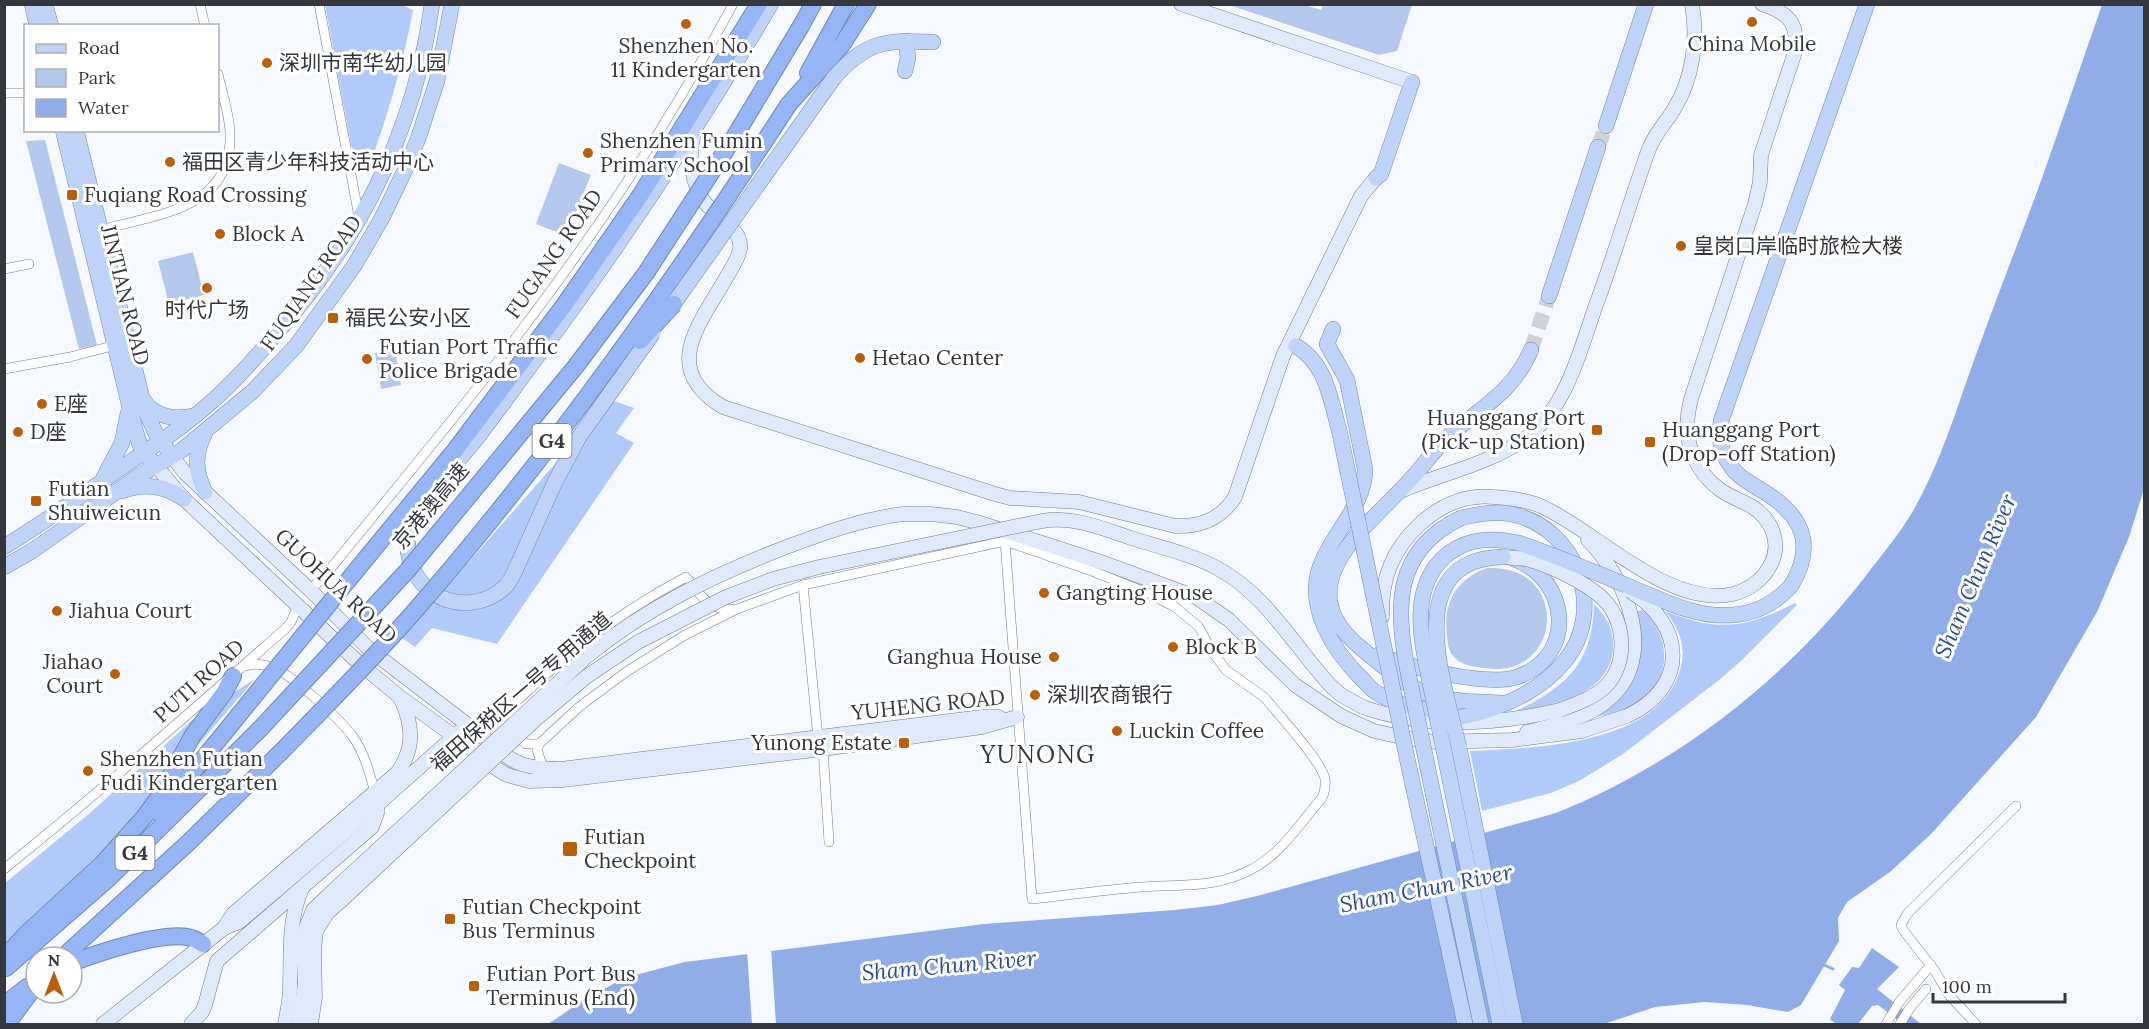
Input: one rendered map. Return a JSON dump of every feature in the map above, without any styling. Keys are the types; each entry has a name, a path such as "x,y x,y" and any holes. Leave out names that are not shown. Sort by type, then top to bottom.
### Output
{"highway":[{"path":"107,880 456,449 515,372 640,196 759,4"},
{"name":"京港澳高速","path":"4,969 107,880 259,730 406,571 576,366 646,273 735,136 801,26 811,4"},
{"name":"G4","path":"76,945 180,850 282,751 337,696 413,613 575,413 648,314 789,104 846,4"},
{"path":"789,104 842,45 868,4"},
{"path":"575,413 674,304"},
{"path":"4,958 27,933 103,863 146,815 160,795 193,735 236,673"},
{"path":"84,959 115,947 164,938 190,937 203,944"},
{"path":"4,1005 24,989"},
{"path":"7,1024 24,1001"}],"main road":[{"path":"32,4 37,24"},
{"path":"45,4 50,24"},
{"name":"FUQIANG ROAD","path":"4,547 195,416 235,381 288,320 336,259 360,220 388,162 412,97 424,54 432,4"},
{"name":"FUQIANG ROAD","path":"4,567 32,551 205,432 259,385 296,346 354,266 395,191 418,139 437,81 452,4"},
{"path":"771,4 694,132 601,270 498,411 429,496 411,528 408,553 417,577 434,594 447,600 472,602 492,596 507,584 579,436 846,65 861,51 880,44 933,42"},
{"path":"694,132 690,163 696,184 706,204 738,234 740,242 736,260 698,326 689,351 693,379 711,400 723,407 1010,498 1079,501 1175,526 1190,527 1219,516 1235,497 1290,339 1361,196 1381,174 1412,82 1181,4"},
{"path":"1606,126 1646,4"},
{"path":"1393,495 1500,453 1517,444 1537,428 1558,402 1573,372 1649,149 1656,133 1675,108 1683,88 1695,43 1692,4"},
{"path":"1384,652 1383,588 1392,559 1400,545 1426,519 1459,499 1487,496 1526,502 1544,508 1652,576 1692,592 1723,595 1742,591 1759,580 1771,565 1776,543 1768,522 1754,508 1721,490 1705,475 1690,450 1687,428 1691,399 1757,196 1763,150 1795,52 1795,35 1790,20 1781,11 1762,4"},
{"path":"1500,1024 1458,747 1424,652 1420,618 1426,584 1445,556 1466,543 1479,540 1505,540 1532,548 1680,607 1716,615 1731,615 1760,609 1783,595 1791,586 1798,575 1805,549 1800,526 1787,508 1748,482 1731,467 1721,447 1719,436 1721,421 1867,4"},
{"path":"905,71 908,58 906,42"},
{"name":"JINTIAN ROAD","path":"63,132 116,345 135,396 160,441 172,456"},
{"name":"JINTIAN ROAD","path":"76,132 101,230 135,396 137,436 145,452 156,466"},
{"path":"1549,296 1598,147"},
{"path":"1332,329 1327,344 1347,380 1363,457 1365,480 1359,499 1334,539 1320,568 1317,602 1325,628 1333,644 1355,671 1374,691 1392,699 1419,708 1446,711 1484,708 1505,703"},
{"path":"1296,345 1309,354 1324,378 1340,435 1384,652 1465,1024"},
{"path":"1505,703 1439,698 1401,681 1343,632 1332,611 1330,593 1332,575 1351,542 1446,439 1511,383 1525,364 1531,350"},
{"path":"99,484 110,469 122,443 135,396 160,415 178,418 195,416"},
{"path":"205,432 195,460 205,492"},
{"name":"GUOHUA ROAD","path":"172,456 185,473 310,590 370,650 481,735"},
{"name":"GUOHUA ROAD","path":"156,466 184,499 361,665 454,736"},
{"path":"114,493 152,485 168,489 184,499 194,490 205,492"},
{"path":"1458,747 1546,727 1586,714 1616,693 1633,662 1634,624 1623,593 1604,558 1570,525 1526,502"},
{"path":"1437,722 1470,716 1530,692 1565,661 1574,648 1584,618 1584,590 1580,575 1571,556 1560,542 1531,521 1512,515 1492,513 1461,518 1446,525 1422,546 1407,570 1401,600 1402,637 1481,1024"},
{"name":"福田保税区一号专用通道","path":"339,894 586,657 626,626 660,604 712,577 759,557 856,523 903,514 957,517 1178,589 1218,610 1295,685 1318,702 1358,725 1410,739 1458,747 1582,731 1627,716 1645,707 1661,691 1671,670 1673,648 1667,628 1656,612 1635,594 1613,580"},
{"name":"福田保税区一号专用通道","path":"339,894 586,677 638,642 726,597 773,579 1042,521 1063,519 1087,524 1206,563 1226,573 1256,597 1330,685 1341,695 1363,707 1398,717 1470,723 1504,721 1560,710 1595,695 1612,679 1620,658 1622,645 1618,625 1611,608 1591,589 1530,560 1503,557"},
{"path":"1352,641 1393,661 1474,678 1503,680 1528,672 1547,656 1558,631 1558,607 1550,586 1533,568 1518,561 1503,557 1479,560 1466,566 1449,581 1437,604 1437,646 1458,747 1515,1024"},
{"path":"191,1024 198,1018 205,1005 217,961 372,827 376,799 397,773 409,751 410,725 400,697"},
{"name":"YUHENG ROAD","path":"454,736 507,775 537,781 562,780 820,744 982,717 1017,717"},
{"path":"103,1024 224,928 233,914 466,724"},
{"path":"454,736 481,735"},
{"name":"YUHENG ROAD","path":"481,735 505,756 523,765 543,769 578,768 820,744"},
{"path":"285,1024 290,991 292,917 302,889"},
{"path":"299,1024 305,984 303,941 305,930 313,910 339,894"},
{"path":"311,1024 315,997 316,932 339,894"},
{"path":"203,944 217,961"}],"street":[{"path":"200,4 205,24"},
{"path":"320,4 360,220"},
{"name":"FUGANG ROAD","path":"310,590 327,573 500,359 603,218 711,45 733,4"},
{"path":"101,230 177,210 201,197 214,185 225,165 230,141 228,118 219,78"},
{"path":"4,93 24,93"},
{"path":"346,149 361,164 375,166 388,162"},
{"path":"4,269 28,264"},
{"path":"4,369 70,357 116,345"},
{"path":"500,359 513,365 515,372"},
{"path":"543,769 537,749 539,744 579,707 684,634 737,609 803,585 1005,541 1141,590 1175,607 1199,627 1211,650 1226,670 1264,697 1271,705 1317,764 1324,776 1326,788 1322,798 1272,855 1253,869 1222,881 1200,885 1143,887 1032,899 1005,541"},
{"path":"470,747 547,673 613,620 686,577 711,606 737,609"},
{"path":"803,585 829,842"},
{"name":"PUTI ROAD","path":"4,869 90,800 236,673 285,629 298,606"},
{"path":"236,673 254,664 274,667 290,678 351,735 357,744 376,799"},
{"path":"547,673 579,707"},
{"path":"498,719 526,744 539,744"},
{"path":"1976,1024 1949,995 1930,965 1903,930 1902,925 1907,914 2016,806"},
{"path":"1887,1024 1900,1001 1930,965"},
{"path":"1900,1024 1926,989"}],"green space":[{"path":"1229,5 1305,5 1321,10 1323,5 1412,5 1397,51 1379,55"},
{"path":"45,140 97,345 79,349 26,141"},
{"path":"559,163 591,175 567,236 536,224"},
{"path":"193,252 204,295 169,304 158,261"},
{"path":"395,349 401,385 381,389 375,353"},
{"path":"1487,568 1515,572 1534,584 1544,601 1547,621 1542,641 1530,657 1510,667 1484,668 1468,665 1457,660 1449,647 1446,624 1449,603 1453,594 1467,579"}],"shaded area":[{"path":"371,4 372,6 402,5 413,10 392,98 381,133 375,150 364,155 353,150 351,145 325,5"},
{"path":"611,400 634,408 616,433 634,443 497,644 432,628 415,647 402,638"},
{"path":"1795,603 1797,605 1741,661 1623,754 1579,781 1551,793 1482,811 1470,751 1526,748 1590,738 1620,728 1647,714 1667,695 1680,670 1683,653 1678,631 1665,611 1700,622 1731,625 1761,618"},
{"path":"1594,604 1609,624 1613,642 1609,665 1601,678 1590,688 1562,701 1516,711 1549,692 1573,671 1588,642"},
{"path":"1642,610 1651,620 1663,642 1663,667 1659,679 1653,690 1638,703 1620,711 1595,717 1622,696 1636,673 1640,645 1636,611"},
{"path":"255,679 123,832 5,947 5,883 90,813 199,714"}],"water":[{"name":"Sham Chun River","path":"2102,5 2144,5 2144,489 2129,537 2097,612 2036,717 1932,833 1890,872 1847,902 1838,918 1839,941 1801,1005 1788,1012 1747,1005 1705,1002 1655,1007 1604,1024 548,1024 584,1000 624,978 685,962 984,924 1218,905 1261,895 1556,813 1647,768 1690,741 1732,711 1808,642 1842,605 1899,533 1915,507 1930,479 1946,439 2042,178"},
{"path":"1872,948 1899,967 1877,989 1921,1024 1903,1024 1878,1005 1872,1006 1858,1024 1836,1024 1830,1019 1845,990 1839,985 1852,967 1859,968"}],"pier":[{"path":"771,948 776,1024 752,1024 747,951"}],"waterway":[{"path":"1824,965 1833,969"}],"tunnel":[{"path":"1598,147 1606,126"},
{"path":"1531,350 1549,296"}],"place":[{"name":"China Mobile","path":"1752,22"},
{"name":"Shenzhen No. 11 Kindergarten","path":"686,24"},
{"name":"深圳市南华幼儿园","path":"267,63"},
{"name":"Shenzhen Fumin Primary School","path":"588,153"},
{"name":"福田区青少年科技活动中心","path":"170,162"},
{"name":"Fuqiang Road Crossing","path":"72,195"},
{"name":"Block A","path":"220,234"},
{"name":"皇岗口岸临时旅检大楼","path":"1681,246"},
{"name":"时代广场","path":"207,288"},
{"name":"福民公安小区","path":"333,318"},
{"name":"Hetao Center","path":"860,358"},
{"name":"Futian Port Traffic Police Brigade","path":"367,359"},
{"name":"E座","path":"42,404"},
{"name":"Huanggang Port (Pick-up Station)","path":"1597,430"},
{"name":"D座","path":"18,432"},
{"name":"Huanggang Port (Drop-off Station)","path":"1650,442"},
{"name":"Futian Shuiweicun","path":"36,501"},
{"name":"Gangting House","path":"1044,593"},
{"name":"Jiahua Court","path":"57,611"},
{"name":"Block B","path":"1173,647"},
{"name":"Ganghua House","path":"1054,657"},
{"name":"Jiahao Court","path":"115,674"},
{"name":"深圳农商银行","path":"1035,695"},
{"name":"Luckin Coffee","path":"1117,731"},
{"name":"Yunong Estate","path":"904,743"},
{"name":"Shenzhen Futian Fudi Kindergarten","path":"88,771"},
{"name":"Futian Checkpoint","path":"570,849"},
{"name":"Futian Checkpoint Bus Terminus","path":"450,919"},
{"name":"Futian Port Bus Terminus (End)","path":"474,986"}],"district":[{"name":"YUNONG","path":"1038,755"}]}
